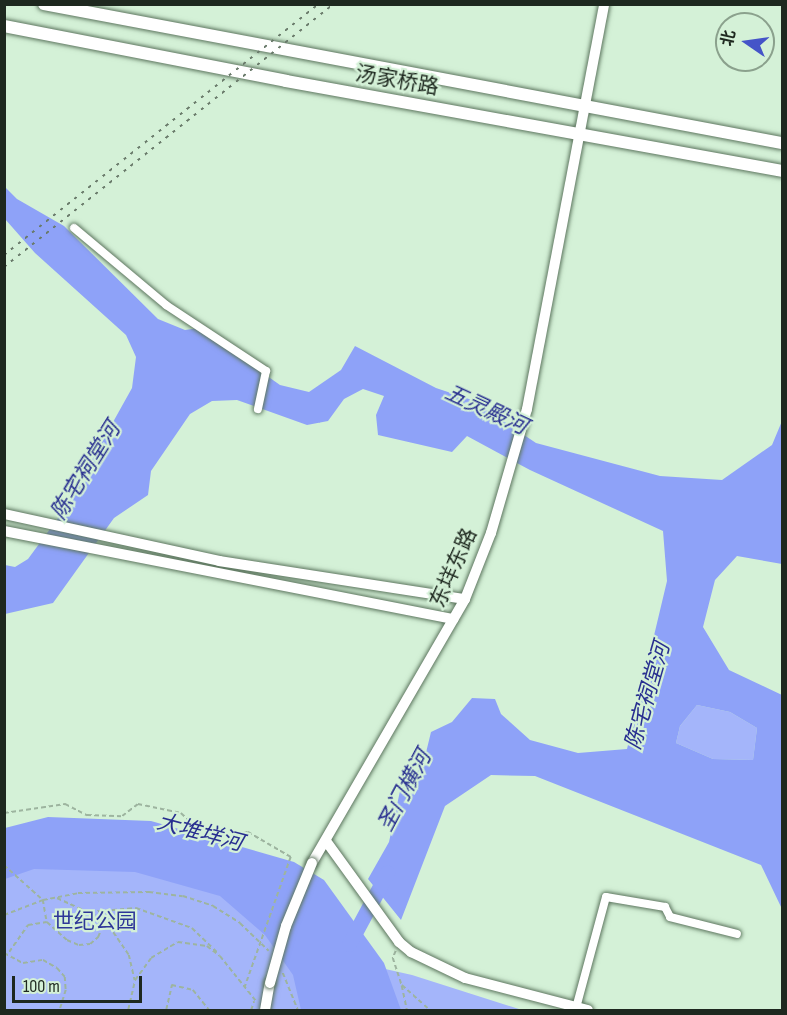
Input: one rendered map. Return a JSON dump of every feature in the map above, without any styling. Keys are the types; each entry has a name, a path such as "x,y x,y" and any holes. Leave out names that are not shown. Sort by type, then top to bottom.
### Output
{"main road":[{"name":"汤家桥路","path":"44,4 783,143"},
{"name":"东垟东路","path":"265,1010 286,926 312,863 465,599 511,475 527,409 581,134 603,4"},
{"name":"汤家桥路","path":"4,26 783,171"},
{"path":"4,514 219,561 465,599"},
{"path":"4,531 453,619"},
{"path":"326,841 399,942 411,952 465,978 582,1009"}],"street":[{"path":"74,228 166,305 266,371 258,409"},
{"path":"582,1009 606,897 665,907 670,917 737,934"}],"path":[{"path":"4,813 65,804 87,815 122,816 138,804 181,813 196,827 229,836 248,832 291,857 245,987"},
{"path":"4,865 43,900 47,922 67,940 79,945 98,937 105,920"},
{"path":"4,915 54,897 101,892 183,896 213,906 261,941 271,955"},
{"path":"54,897 105,920 129,955 135,980"},
{"path":"90,912 136,908 192,928 220,956 254,1000 265,1010"},
{"path":"4,953 9,952 28,925 47,922"},
{"path":"128,1011 135,980 151,958 178,942 207,946 220,956"},
{"path":"399,942 393,958 402,985 406,1011"},
{"path":"9,952 23,963 43,960 57,968 65,977 66,990 60,1011"},
{"path":"278,965 291,985 298,1011"},
{"path":"166,1011 172,985 193,990 209,1011"},
{"path":"402,985 430,1011"},
{"path":"252,1011 254,1000"}],"green space":[{"path":"697,705 730,712 757,728 753,760 713,759 676,743 680,726"},
{"name":"世纪公园","path":"4,835 217,846 363,964 412,975 522,1010 5,1010"}],"water":[{"path":"4,186 17,199 64,226 158,319 185,330 199,328 280,385 309,392 341,370 355,346 436,388 472,400 536,443 660,476 722,480 772,445 782,421 782,564 737,556 715,580 703,627 729,670 782,695 782,909 761,865 535,776 491,775 445,806 401,920 368,879 389,842 400,791 423,765 431,732 452,722 472,698 495,699 501,714 530,740 578,753 627,749 667,581 663,531 530,470 467,436 452,452 378,435 376,415 384,396 363,389 344,399 328,421 307,425 237,400 212,401 190,414 151,471 148,495 114,518 53,603 5,614 5,565 15,567 28,559 64,510 132,388 136,357 126,335 35,253 5,219","holes":["697,705 730,712 757,728 753,760 713,759 676,743 680,726"]},
{"path":"48,817 151,821 294,862 324,880 384,963 401,1010 301,1010 293,975 265,935 220,896 135,872 34,869 5,879 5,828"}],"waterway":[{"name":"圣门横河","path":"349,944 387,873"}],"railway":[{"path":"4,255 318,4"},
{"path":"4,267 334,4"}],"water label":[{"name":"五灵殿河","path":"486,410"},
{"name":"陈宅祠堂河","path":"86,471"},
{"name":"陈宅祠堂河","path":"648,696"},
{"name":"大堆垟河","path":"200,833"}]}
